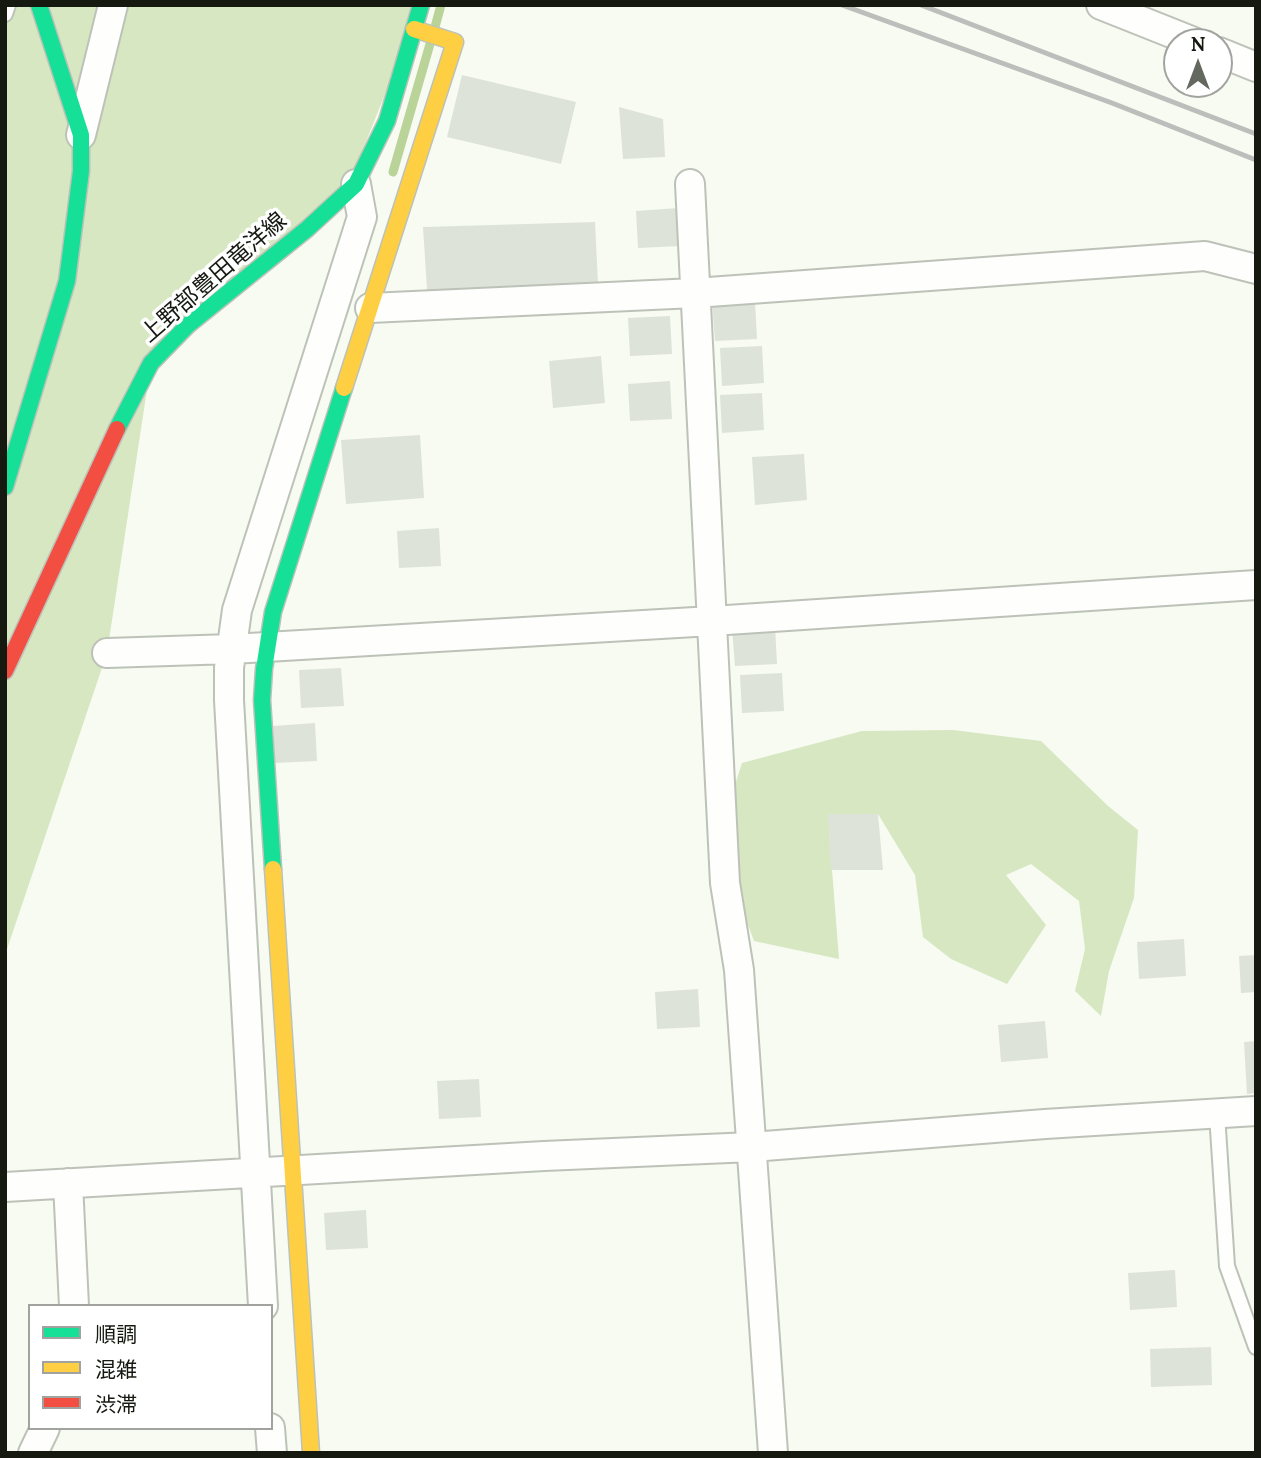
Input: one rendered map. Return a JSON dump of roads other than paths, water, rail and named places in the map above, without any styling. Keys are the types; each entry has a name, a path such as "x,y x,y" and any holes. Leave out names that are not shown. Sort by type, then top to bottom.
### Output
{"street":[{"path":"39,5 81,135"},
{"path":"5,487 67,281 81,171 81,135 113,5"},
{"name":"上野部豊田竜洋線","path":"5,671 133,394 151,363 188,325 307,229 356,184 387,121 421,5"},
{"path":"1101,5 1163,30"},
{"path":"311,1453 262,700 273,612 285,571 455,42 414,29"},
{"path":"1233,58 1256,67"},
{"path":"263,1304 229,700 232,649 237,610 362,217 356,184"},
{"path":"690,184 724,883 740,970 773,1453"},
{"path":"370,308 695,293 1205,256 1256,269"},
{"path":"107,653 232,649 712,621 1256,585"},
{"path":"5,1187 544,1156 752,1147 1256,1111"},
{"path":"68,1183 74,1304"},
{"path":"33,1453 44,1430"},
{"path":"271,1430 272,1453"}],"lane":[{"path":"5,14 8,5"},
{"path":"1217,1114 1227,1266 1256,1347"}],"waterway":[{"path":"435,27 441,5"},
{"path":"393,172 430,44"}],"railway":[{"path":"842,5 1112,103 1256,160"},
{"path":"921,5 1256,134"}]}
